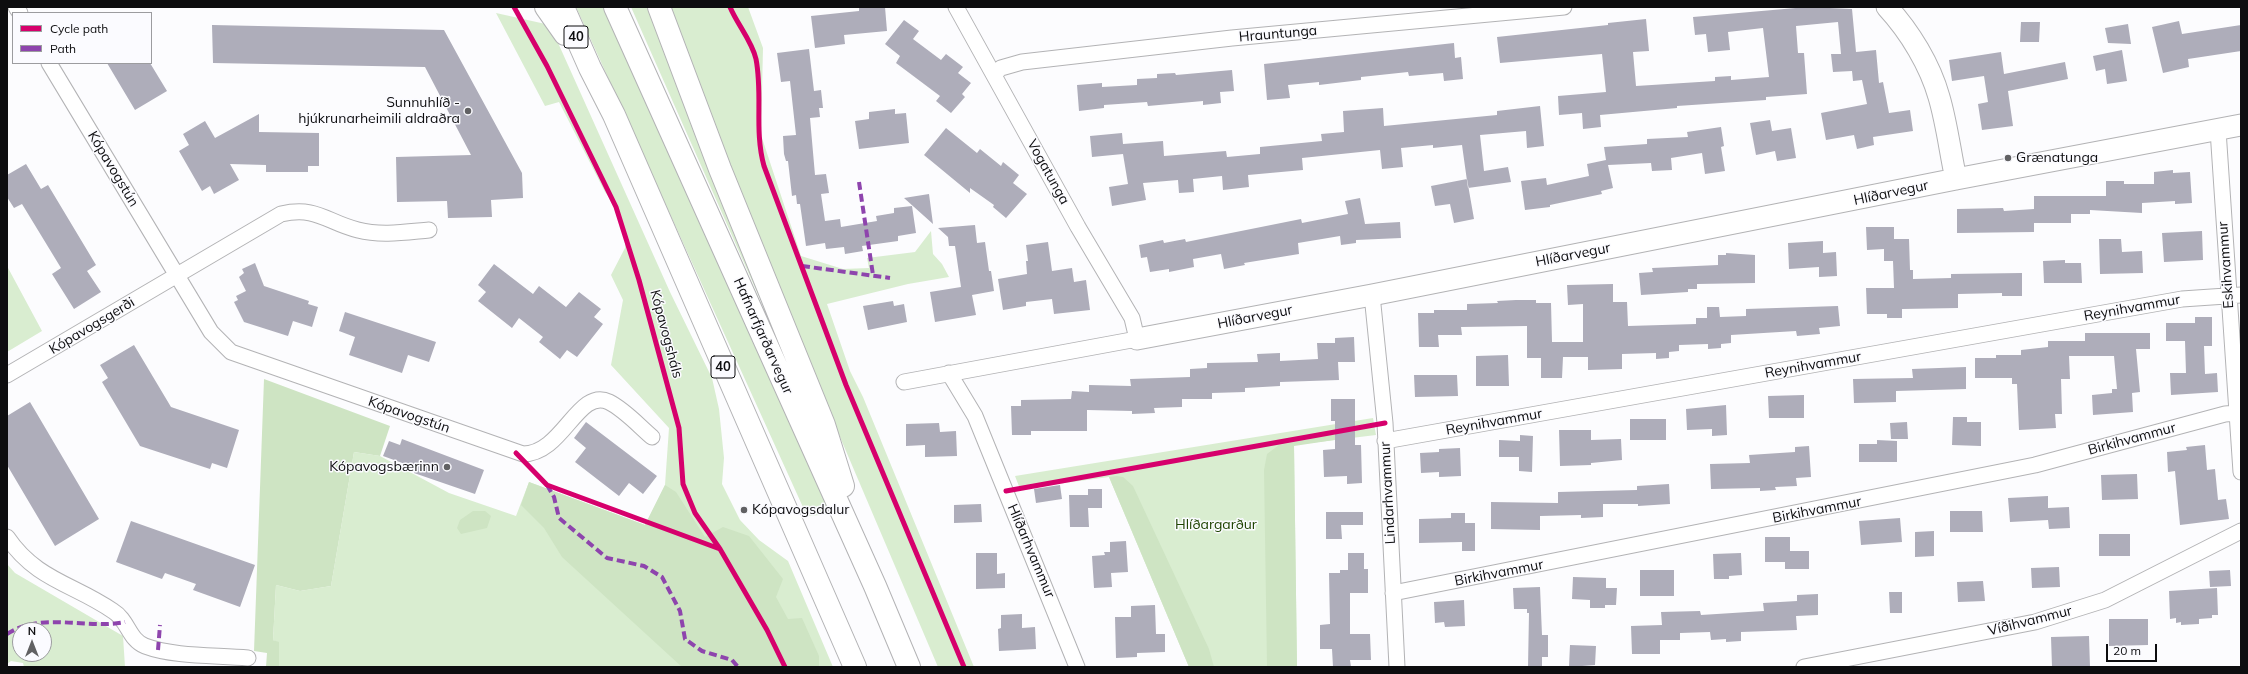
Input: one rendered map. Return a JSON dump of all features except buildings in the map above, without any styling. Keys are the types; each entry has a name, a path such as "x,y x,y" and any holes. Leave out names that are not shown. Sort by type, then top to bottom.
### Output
{"main road":[{"path":"546,7 590,68"},
{"name":"40","path":"563,7 590,68 614,115 855,667"},
{"name":"Hafnarfjarðarvegur","path":"615,7 875,586 909,667"},
{"path":"659,7 720,169 824,425 875,586"}],"street":[{"name":"Vogatunga","path":"956,7 1074,220 1132,318 1137,338"},
{"name":"Hrauntunga","path":"994,74 1001,68 1022,62 1232,38 1564,7"},
{"path":"1887,7 1914,44 1930,71 1939,98 1956,179"},
{"name":"Kópavogstún","path":"51,64 176,276 211,332 231,352 511,451 530,454 544,450 585,405 597,400 610,402 652,437"},
{"name":"Hlíðarvegur","path":"904,382 1372,295 1956,179 2241,125"},
{"name":"Eskihvammur","path":"2218,130 2234,296 2237,413 2241,472"},
{"path":"176,276 271,219 292,212 312,212 344,225 369,232 429,230"},
{"name":"Kópavogsgerði","path":"7,375 176,276"},
{"name":"Lindarhvammur","path":"1372,295 1385,423 1397,667"},
{"name":"Reynihvammur","path":"1385,441 2182,299 2207,296 2234,296"},
{"name":"Hlíðarhvammur","path":"949,374 975,416 1077,667"},
{"name":"Birkihvammur","path":"1393,593 2036,465 2225,414 2237,413"},
{"name":"Víðihvammur","path":"1804,667 2035,622 2105,600 2241,531"},
{"path":"7,536 26,560 40,571 109,608 120,616 133,638 140,644 165,652 248,658"}],"green space":[{"path":"576,7 604,7 833,514 807,516"},
{"path":"631,7 652,7 774,323 771,324"},
{"path":"665,7 748,7 763,48 761,135 801,256 843,269 869,268 867,258 915,252 931,231 933,254 942,264 949,277 908,284 827,304 850,371 863,397 974,667 938,667 768,268"},
{"path":"496,13 550,25 670,292 712,378 719,409 724,458 722,484 740,520 759,540 788,561 833,667 279,667 279,643 273,640 276,585 300,591 331,586 354,452 380,456 449,493 516,516 529,482 645,525 665,485 669,428 611,365 623,300 611,275 625,248 626,232 618,210 605,192 559,102 545,106"},
{"path":"7,266 42,331 7,352"},
{"path":"264,379 390,426 380,456 354,452 331,586 300,591 276,585 273,640 279,642 279,667 266,667 267,653 254,651"},
{"name":"Hlíðargarður","path":"1373,418 1376,435 1294,445 1297,667 1189,667 1109,477 1020,489 1015,476"},
{"path":"1330,435 1338,435 1341,439 1294,446 1297,667 1267,667 1264,470 1267,454 1279,445"},
{"path":"1109,477 1123,477 1133,486 1209,649 1214,667 1189,667"},
{"path":"529,482 645,525 665,485 676,492 705,537 723,527 749,536 783,579 776,597 788,619 802,618 819,656 819,667 682,667 562,557 544,528 521,505"},
{"path":"473,511 485,511 491,516 487,528 461,534 457,528 460,520"},
{"path":"7,564 15,573 123,636 125,667 24,667 23,663 17,662 52,662 52,622 12,622 11,661 7,664"}],"marked path":[{"path":"859,182 873,275"},
{"path":"802,266 890,278"},
{"path":"547,485 554,497 559,518 607,558 644,566 662,577 680,611 685,639 702,651 732,660 738,667"},
{"path":"7,634 21,627 50,622 95,624 125,622"},
{"path":"158,650 160,625"}],"cycle path":[{"name":"Kópavogsháls","path":"514,7 547,66 616,207 639,280 679,428 683,484 695,513 720,549 767,630 785,667"},
{"path":"730,7 748,39 756,59 759,86 761,153 764,166 846,385 964,667"},
{"path":"1006,491 1385,423"},
{"path":"516,453 547,485 720,549"}],"place":[{"name":"Sunnuhlíð - hjúkrunarheimili aldraðra","path":"468,111"},
{"name":"Grænatunga","path":"2008,158"},
{"name":"Kópavogsbærinn","path":"447,467"},
{"name":"Kópavogsdalur","path":"744,510"}]}
